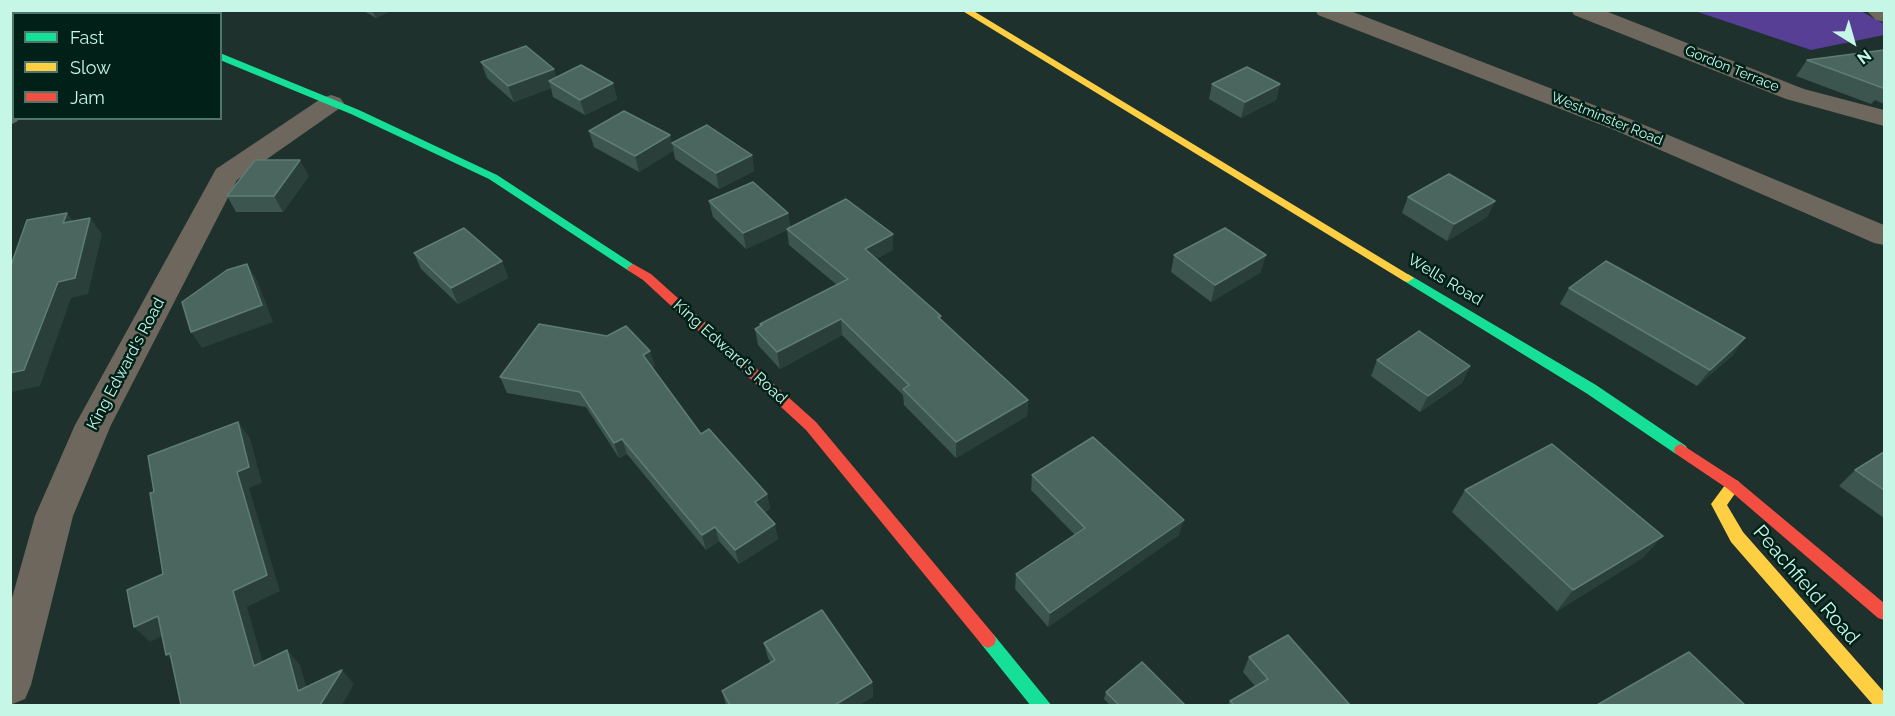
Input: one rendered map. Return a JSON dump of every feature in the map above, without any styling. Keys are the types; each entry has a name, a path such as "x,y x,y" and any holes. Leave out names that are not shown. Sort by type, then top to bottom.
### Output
{"main road":[{"name":"Wells Road","path":"965,10 1582,383 1733,485 1884,613"},
{"name":"King Edward's Road","path":"222,57 331,103 493,177 647,277 811,426 1043,705"},
{"name":"Peachfield Road","path":"1733,485 1719,504 1737,537 1884,704"}],"street":[{"name":"Westminster Road","path":"1326,10 1621,124 1884,236"},
{"name":"Gordon Terrace","path":"1582,10 1795,94 1884,118"},
{"path":"1877,10 1884,15"},
{"name":"King Edward's Road","path":"10,684 58,506 93,425 226,175 331,103"},
{"path":"10,694 12,705"}],"shaded area":[{"path":"1695,11 1861,11 1884,24 1884,35 1811,50"}],"building":[{"path":"526,46 554,69 508,86 481,62"},
{"path":"1884,50 1883,88 1807,60"},
{"path":"581,65 613,83 580,100 549,81"},
{"path":"1247,67 1280,84 1245,102 1212,84"},
{"path":"624,111 670,135 635,156 589,131"},
{"path":"707,125 752,155 716,173 672,143"},
{"path":"255,160 300,160 274,196 227,196"},
{"path":"1449,174 1495,201 1454,224 1408,197"},
{"path":"753,182 788,213 743,233 709,201"},
{"path":"846,199 893,234 865,249 941,316 938,317 1028,400 956,442 903,389 909,385 841,319 777,352 755,329 762,325 760,324 848,279 787,229"},
{"path":"67,213 63,223 90,218 75,278 58,282 24,370 10,373 10,268 27,220"},
{"path":"464,228 502,261 451,288 414,253"},
{"path":"1225,228 1266,255 1215,285 1174,255"},
{"path":"1606,261 1745,338 1710,370 1569,288"},
{"path":"247,264 262,305 191,332 182,302 227,270"},
{"path":"539,324 607,336 626,326 650,351 643,355 701,434 709,429 767,494 755,502 775,524 735,550 715,527 702,535 622,439 614,443 580,392 500,377"},
{"path":"1419,331 1470,366 1428,396 1377,360"},
{"path":"238,422 249,467 237,472 267,575 233,591 254,666 287,650 298,691 342,670 320,705 181,705 170,653 166,655 158,616 134,627 127,590 163,574 150,493 154,492 148,456"},
{"path":"1093,437 1184,520 1050,613 1016,574 1085,528 1032,475"},
{"path":"1552,444 1663,536 1573,590 1465,490"},
{"path":"1884,452 1884,490 1855,470"},
{"path":"822,610 872,682 835,705 730,705 722,691 775,660 764,643"},
{"path":"1288,635 1350,705 1234,705 1230,701 1268,679 1249,657"},
{"path":"1689,652 1745,705 1597,705"},
{"path":"1142,662 1185,705 1119,705 1106,692"}],"railway":[{"path":"10,123 15,120"}],"traffic: fast":[{"path":"222,57 355,112 493,177 633,268"},
{"path":"1408,278 1591,389 1681,450"},
{"path":"988,640 1043,706"}],"traffic: slow":[{"path":"965,10 1408,278"},
{"path":"1733,485 1719,504 1737,537 1884,704"}],"traffic: jam":[{"path":"633,268 647,277 811,426 988,640"},
{"path":"1681,450 1733,485 1884,613"}]}
